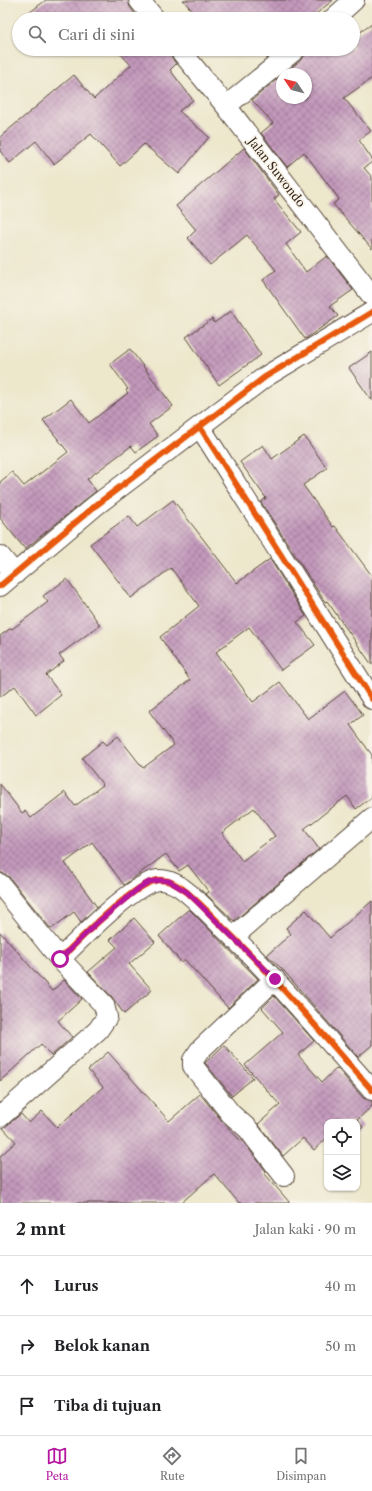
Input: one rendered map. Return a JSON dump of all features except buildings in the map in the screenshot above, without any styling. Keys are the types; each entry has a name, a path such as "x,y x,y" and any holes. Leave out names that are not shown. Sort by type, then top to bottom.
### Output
{"street":[{"path":"139,0 149,12"},
{"path":"341,12 354,0"},
{"name":"Jalan Suwondo","path":"185,56 226,106 372,296"},
{"path":"226,106 287,56"},
{"path":"0,556 7,580 95,506 265,377 372,312"},
{"path":"200,427 372,697"},
{"path":"233,937 372,818"},
{"path":"60,959 98,922 139,888 149,882 160,880 169,881 187,892 275,979 372,1090"},
{"path":"0,884 60,959 104,1005 107,1017 98,1030 0,1117"},
{"path":"275,979 200,1050 193,1060 193,1066 231,1114 248,1129 284,1176"}],"cycle path":[{"path":"0,586 95,506 265,377 372,312"},
{"path":"200,427 372,699"},
{"path":"60,959 121,901 135,891 148,883 158,880 170,882 181,888 206,909 243,946 281,986 372,1090"}],"route":[{"path":"60,959 98,922 139,888 149,882 160,880 169,881 187,892 275,979"}]}
